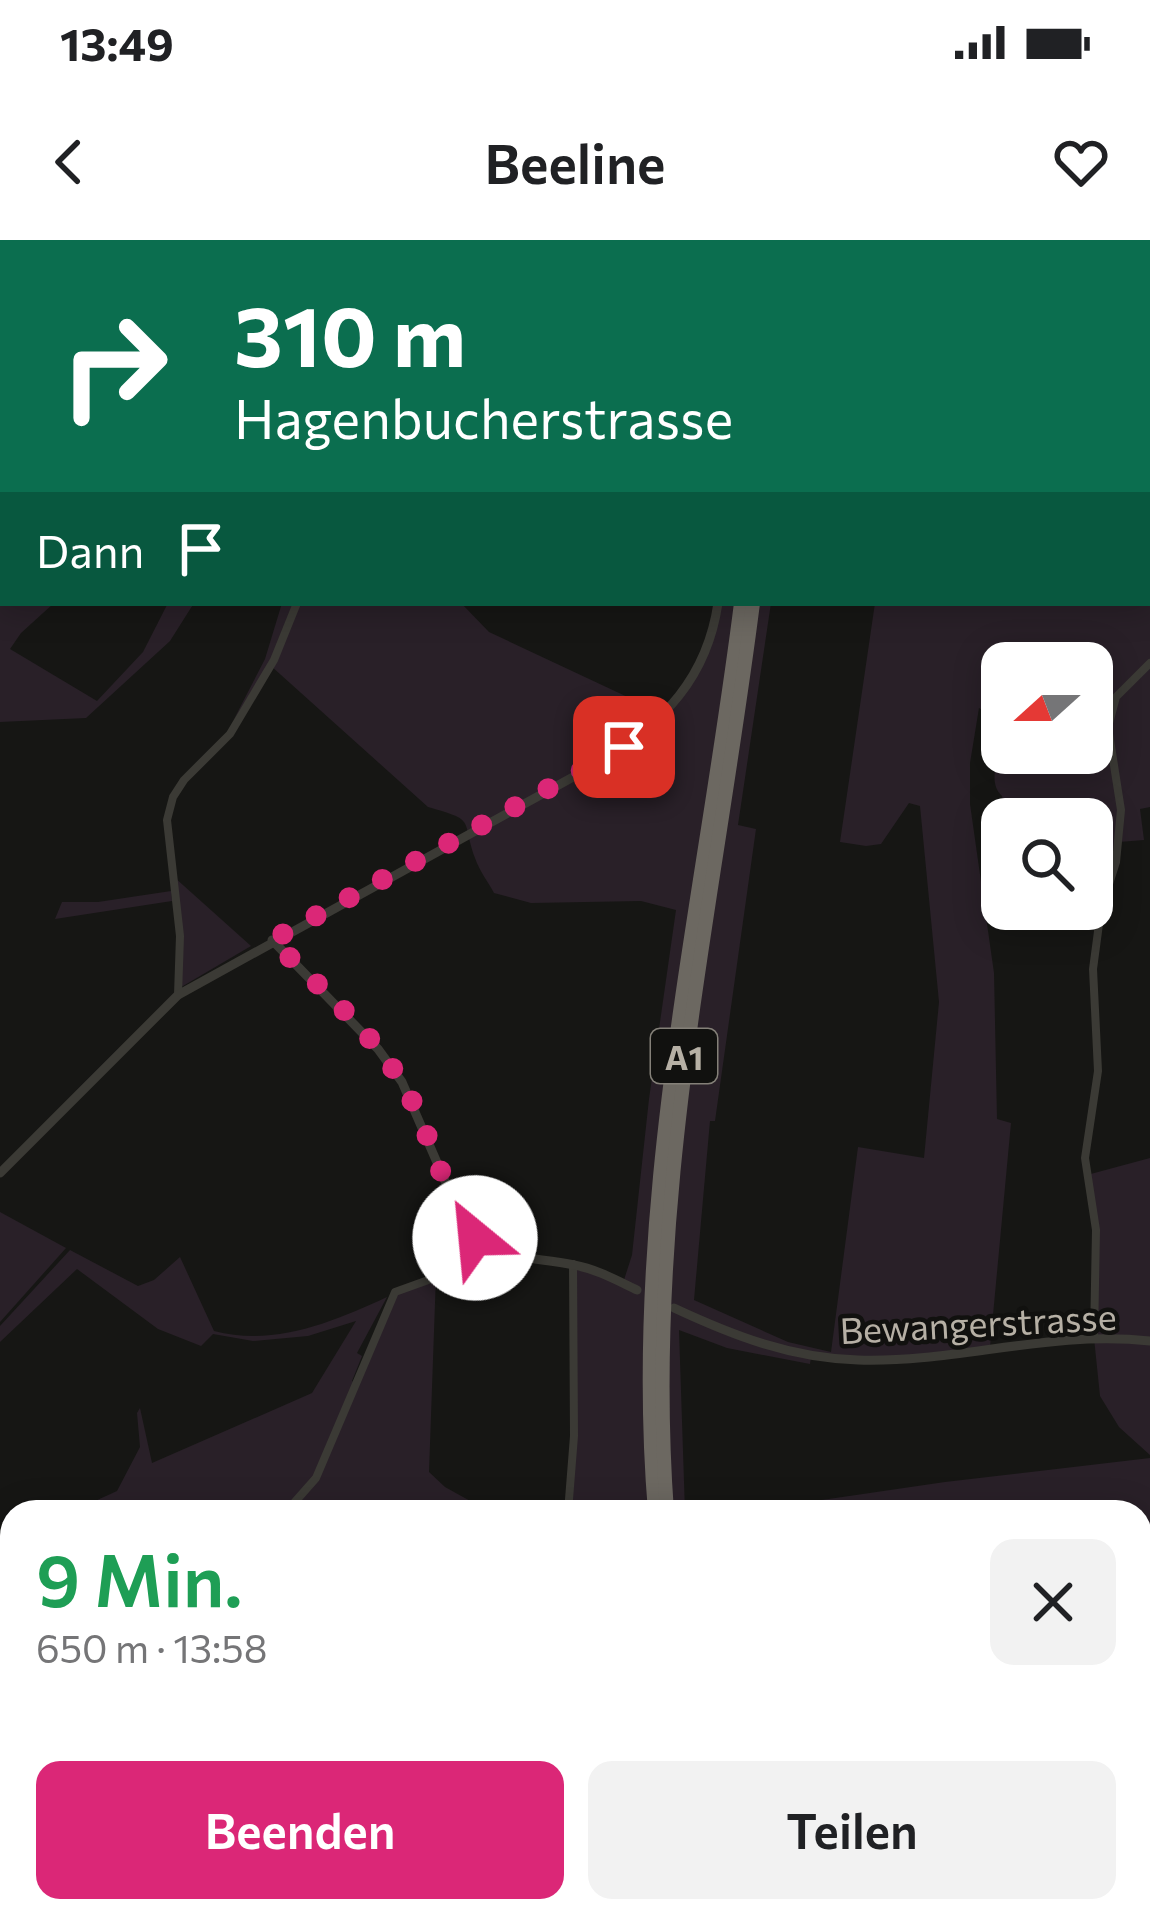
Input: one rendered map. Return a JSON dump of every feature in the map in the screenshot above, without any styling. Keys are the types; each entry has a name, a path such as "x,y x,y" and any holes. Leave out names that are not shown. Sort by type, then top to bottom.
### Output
{"highway":[{"name":"A1","path":"655,1500 649,1356 657,1184 678,1013 741,606"},
{"name":"A1","path":"667,1500 661,1338 671,1166 753,606"}],"street":[{"path":"178,995 180,936 167,820 173,797 230,734 274,661 295,606"},
{"path":"0,1173 178,995 602,761 663,718 695,676 717,606"},
{"path":"1094,1338 1096,1230 1085,1157 1097,1071 1093,969 1101,909 1116,862 1121,810 1108,727 1116,697 1150,663"},
{"path":"272,940 378,1049 419,1114 462,1220 475,1238 493,1251 573,1264 637,1290"},
{"path":"297,1500 316,1478 395,1292 482,1262 493,1251"},
{"path":"569,1500 574,1436 573,1264"},
{"name":"Bewangerstrasse","path":"674,1308 770,1348 846,1359 903,1358 1052,1339 1150,1341"}],"shaded area":[{"path":"0,606 51,606 10,649 97,701 143,652 166,606 192,606 170,641 86,718 0,722"},
{"path":"281,606 464,606 489,632 666,715 695,676 717,606 771,606 738,825 756,829 715,1121 710,1121 694,1300 788,1342 831,1352 858,1147 924,1158 939,1002 920,806 909,803 881,844 840,842 875,606 1150,606 1150,807 1140,809 1144,840 1119,842 1117,849 1113,850 1113,798 1002,798 995,785 995,774 1113,774 1113,642 981,642 981,709 970,763 970,804 981,881 981,930 988,930 994,973 997,1119 1011,1123 990,1347 903,1358 811,1357 810,1364 727,1348 679,1330 685,1500 569,1500 574,1436 573,1264 623,1283 632,1255 676,910 641,901 531,903 494,893 477,862 465,823 428,807 271,666 271,660 233,721 265,659"},
{"path":"174,877 251,946 183,986 179,985"},
{"path":"171,891 172,901 55,919 62,902 98,902"},
{"path":"1150,1158 1150,1455 1119,1427 1100,1396 1094,1338 1096,1230 1087,1175"},
{"path":"0,1212 66,1248 0,1322"},
{"path":"70,1250 138,1286 154,1280 180,1257 214,1331 281,1334 387,1297 357,1353 362,1356 352,1381 356,1384 395,1292 436,1275 429,1472 468,1500 97,1500 117,1491 140,1447 140,1408 152,1463 312,1393 356,1321 308,1336 253,1341 213,1334 201,1346 158,1329 77,1269 0,1342 0,1326"},
{"path":"1150,1458 1150,1500 822,1500"}],"route":[{"path":"475,1238 462,1220 401,1082 378,1049 272,940 624,747"}]}
